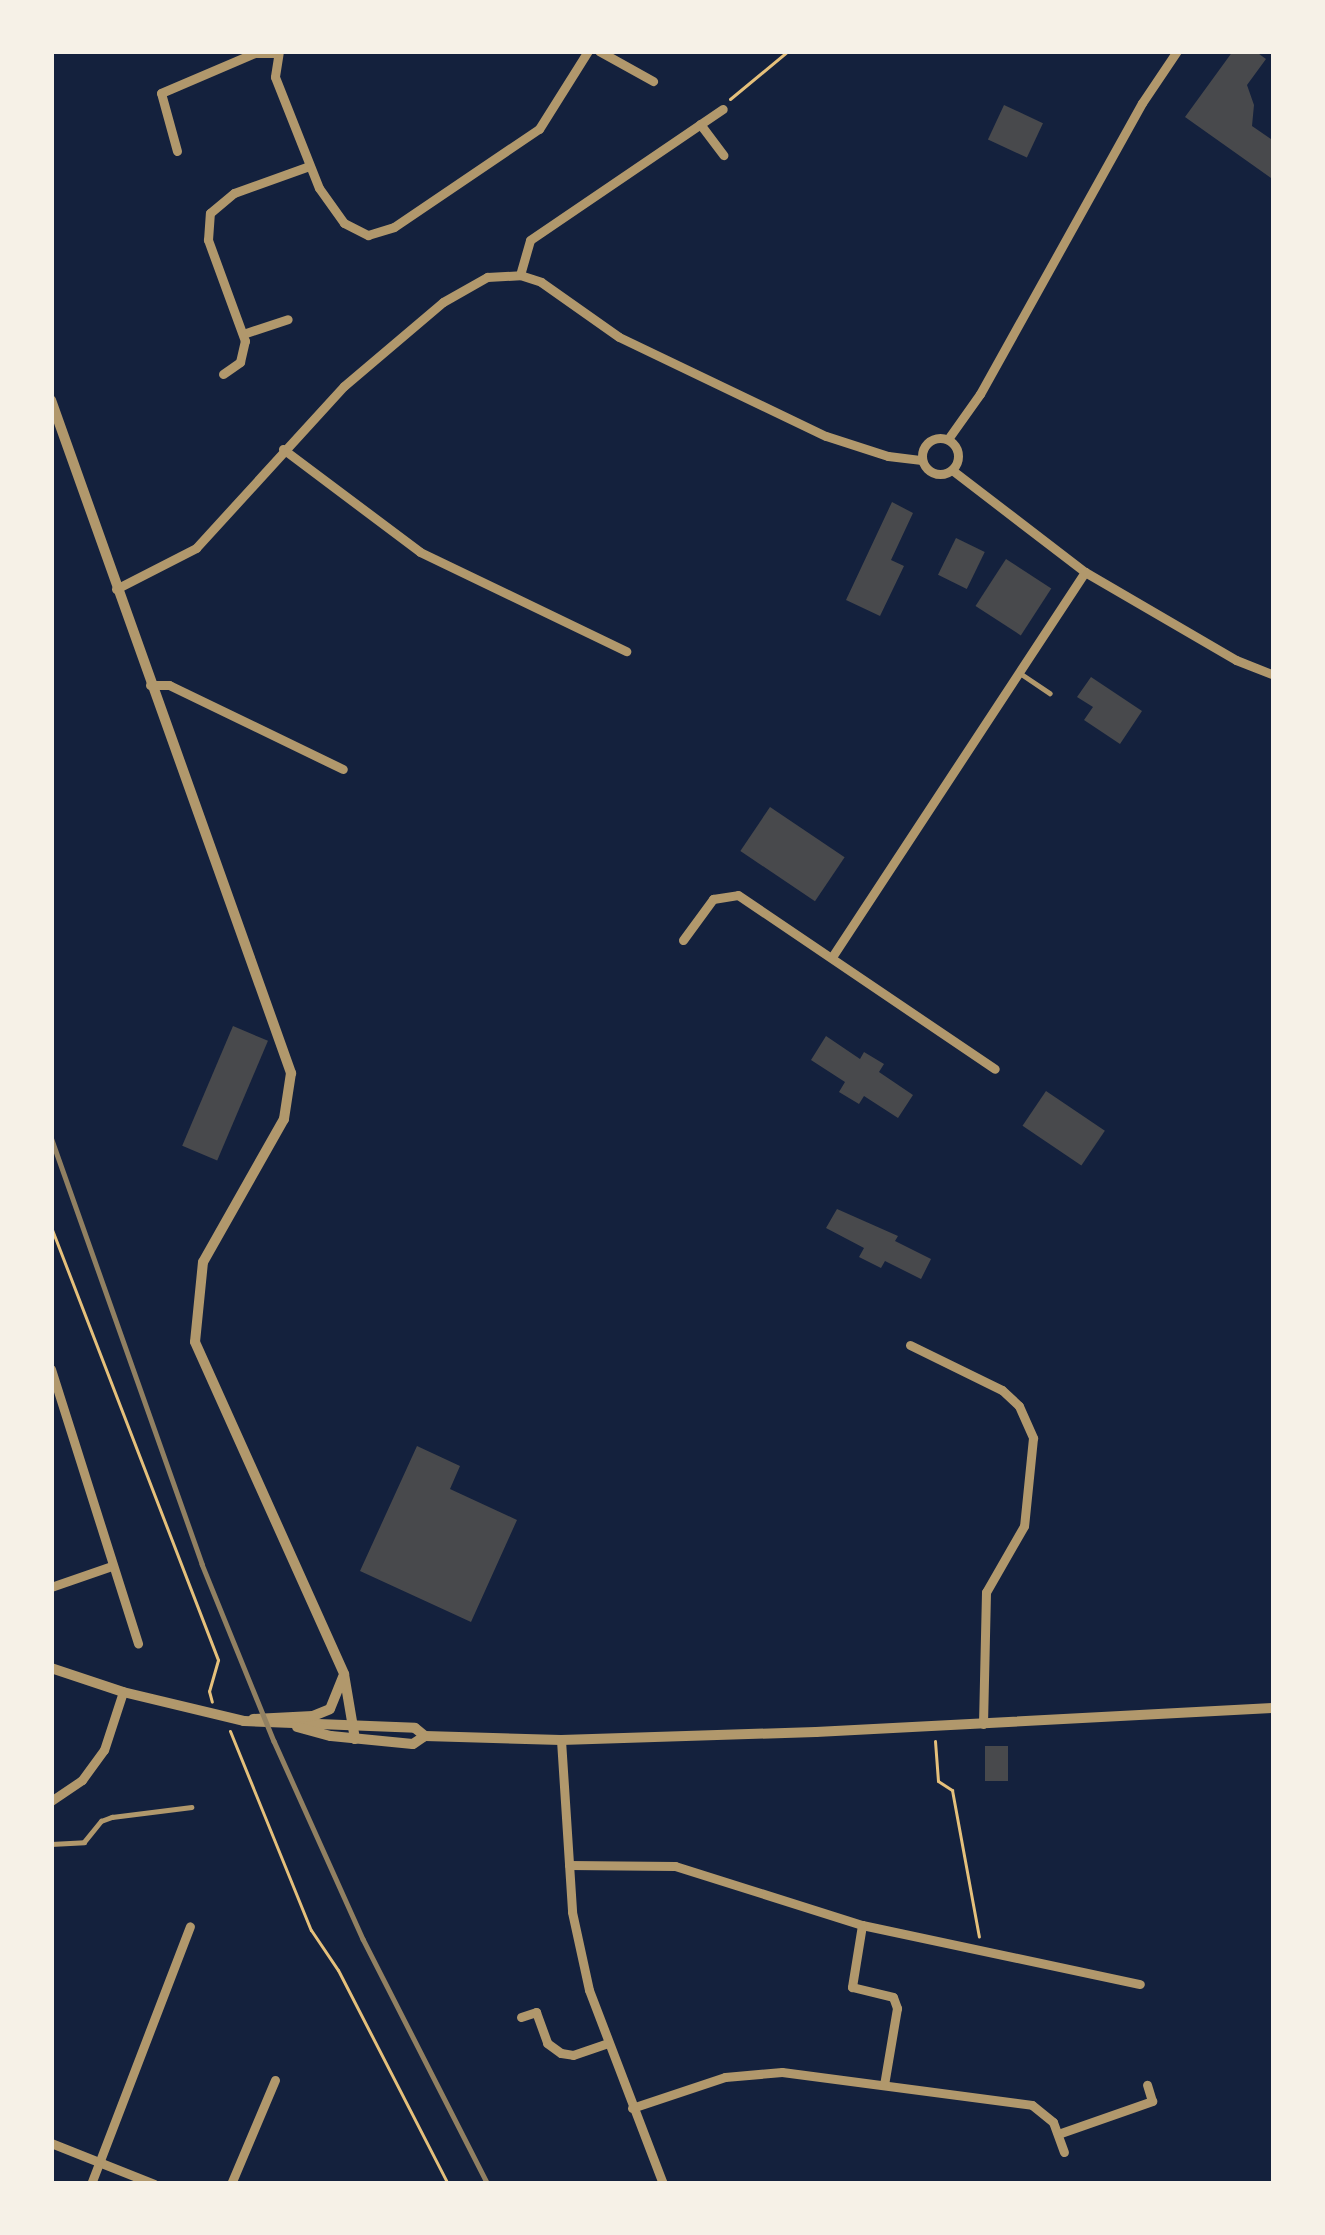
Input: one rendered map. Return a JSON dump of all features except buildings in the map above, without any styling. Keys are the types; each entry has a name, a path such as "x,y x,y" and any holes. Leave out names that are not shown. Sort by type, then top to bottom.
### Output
{"street":[{"path":"177,151 161,93 255,53 278,52 275,77 309,166 344,223 368,235 386,231 539,129 588,51"},
{"path":"599,51 653,81"},
{"path":"948,439 980,394 1142,104 1178,51"},
{"path":"520,275 530,240 723,109"},
{"path":"700,124 723,155"},
{"path":"223,374 240,362 243,334 208,240 210,214 235,193 309,166"},
{"path":"116,590 196,548 364,366 465,286 487,277 520,275 552,287 633,344 826,436 888,456 922,460 934,473 952,470 1085,572 1224,653 1274,674"},
{"path":"243,334 288,319"},
{"path":"51,400 292,1083 284,1119 203,1262 196,1342 344,1674 355,1739"},
{"path":"922,460 930,440 948,439"},
{"path":"948,439 959,457 952,470"},
{"path":"284,449 420,552 626,651"},
{"path":"832,957 1085,572"},
{"path":"150,685 169,685 343,769"},
{"path":"683,940 705,907 729,894 832,957 995,1070"},
{"path":"910,1345 1002,1390 1019,1406 1033,1438 1024,1526 986,1592 982,1724"},
{"path":"51,1370 138,1644"},
{"path":"51,1587 112,1566"},
{"path":"51,1668 200,1713 244,1721 416,1728 424,1736"},
{"path":"298,1722 330,1709 344,1674"},
{"path":"51,1801 82,1780 104,1750 123,1692"},
{"path":"298,1722 355,1739 413,1744 424,1736 561,1740 934,1727 1274,1708"},
{"path":"561,1740 572,1912 605,2044 663,2184"},
{"path":"568,1865 675,1866 862,1925 1140,1984"},
{"path":"862,1925 852,1987 892,1997 896,2008 884,2084"},
{"path":"91,2184 190,1926"},
{"path":"1028,1975 1031,1961"},
{"path":"520,2017 536,2012 548,2043 561,2053 605,2044"},
{"path":"632,2108 752,2073 884,2084 1032,2104 1053,2122 1064,2152"},
{"path":"231,2184 275,2080"},
{"path":"1058,2134 1152,2101 1148,2084"},
{"path":"51,2144 154,2184"}],"lane":[{"path":"1019,672 1050,693"},
{"path":"51,1844 85,1842 101,1821 112,1817 191,1807"}],"path":[{"path":"723,109 734,93 788,51"},
{"path":"934,1727 938,1781 952,1790 981,1951"}],"railway":[{"path":"51,1137 202,1564 274,1741 363,1939 488,2184"}]}
